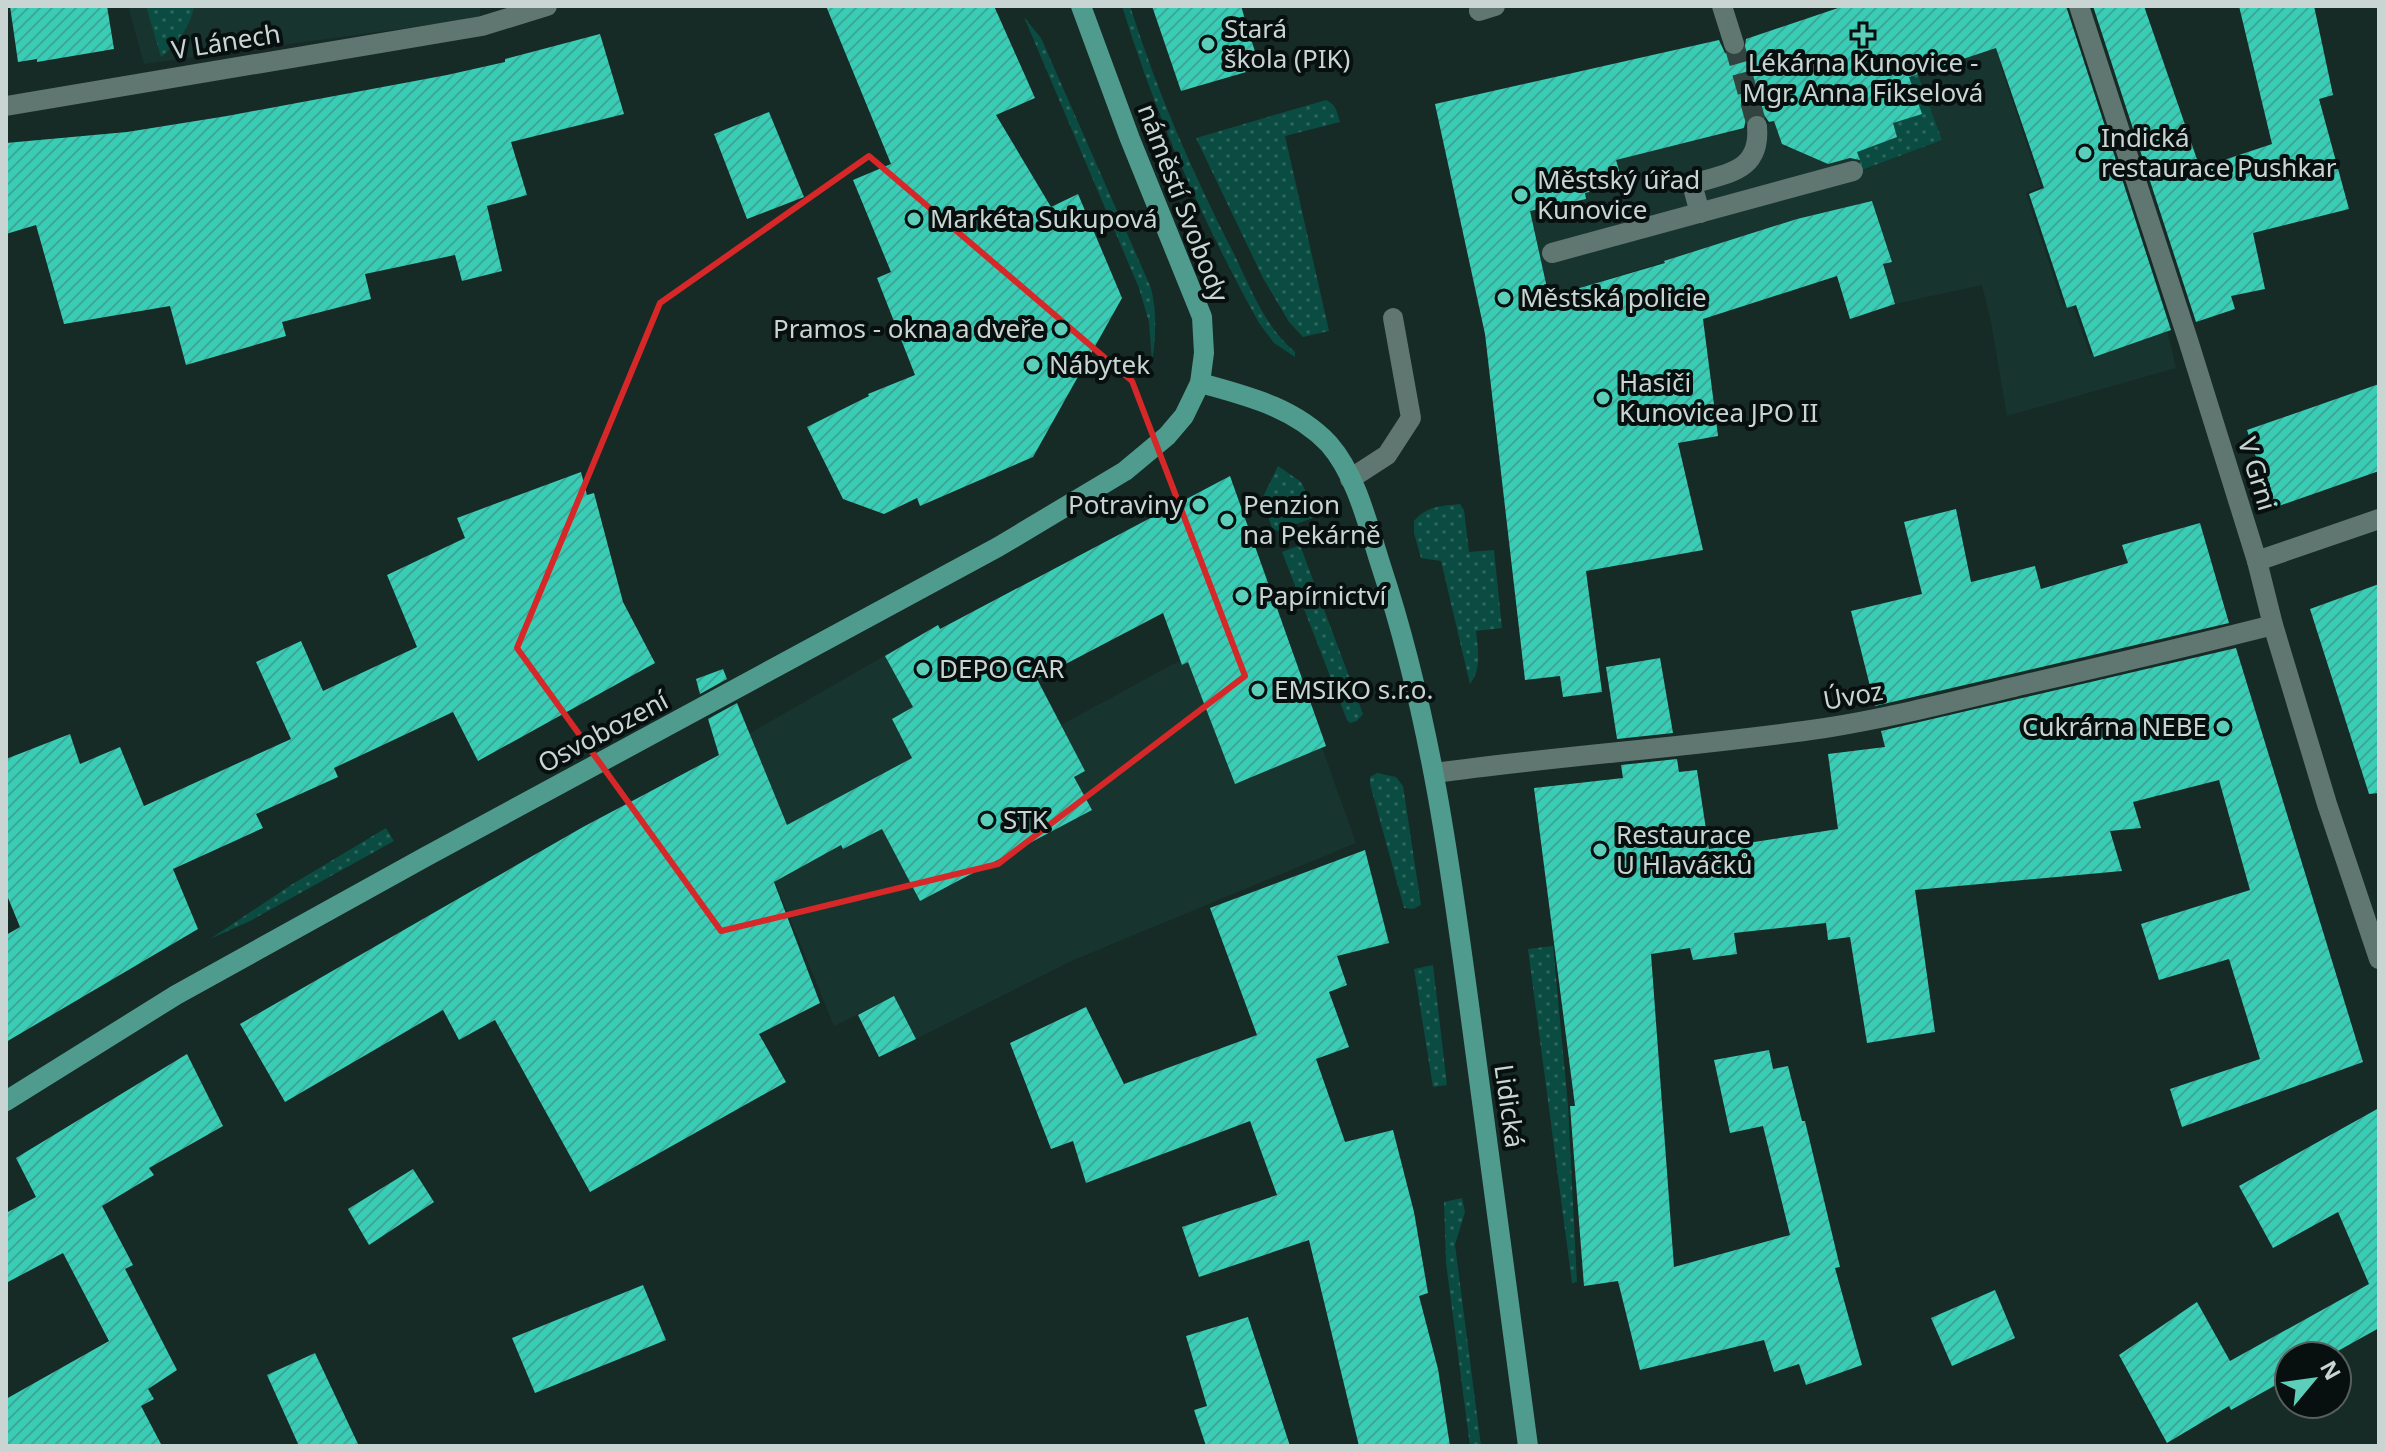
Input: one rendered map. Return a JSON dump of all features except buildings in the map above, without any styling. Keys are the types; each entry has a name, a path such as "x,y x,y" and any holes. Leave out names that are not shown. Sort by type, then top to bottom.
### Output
{"main road":[{"name":"náměstí Svobody","path":"1081,6 1130,139 1196,299 1204,336 1200,383"},
{"path":"1200,383 1259,399 1299,419 1331,446 1350,479 1407,649 1435,773"},
{"name":"Osvobození","path":"6,1101 176,995 1078,501 1151,451 1184,416 1200,383"},
{"name":"Lidická","path":"1435,773 1455,900 1528,1446"}],"street":[{"name":"V Lánech","path":"6,106 482,26 547,6"},
{"path":"1722,6 1734,44"},
{"name":"V Grni","path":"2079,6 2257,561 2327,804 2379,959"},
{"path":"1700,213 1692,184 1740,169 1749,163 1758,141 1757,126"},
{"path":"1552,253 1853,171"},
{"path":"1350,479 1387,455 1411,418 1393,318"},
{"path":"2257,561 2379,519"},
{"name":"Úvoz","path":"1435,773 1825,728 1889,717 2273,625"}],"highlighted area":[{"path":"869,156 1132,381 1245,676 998,864 721,931 517,648 660,303"}],"shaded area":[{"path":"128,6 480,6 480,18 144,64"},
{"path":"2016,39 2022,56 2000,64 2041,187 2026,193 2063,305 2072,303 2090,354 2166,326 2176,368 2007,416 1982,285 1895,304 1883,265 1892,262 1872,201 1597,282 1615,344 1551,304 1530,210 1616,159 1775,122 1785,149 1848,126 1863,170 1942,140 1917,72"},
{"path":"1277,621 1356,843 1069,962 916,1039 894,997 834,1026 775,882 747,831 717,752 938,625 968,678 1019,748 1173,664"}],"green space":[{"path":"146,6 194,6 182,34 161,57"},
{"path":"1122,6 1130,6 1177,132 1253,294 1275,331 1295,352 1295,357 1274,343 1259,323 1219,246 1182,168"},
{"path":"1024,17 1041,38 1151,288 1155,325 1152,362 1149,322 1139,288"},
{"path":"1917,72 1942,140 1862,170 1856,150 1897,137 1882,87"},
{"path":"1326,100 1334,106 1340,122 1285,136 1329,331 1303,337 1289,322 1263,278 1196,138"},
{"path":"1278,466 1301,482 1318,516 1277,531 1272,528 1262,499"},
{"path":"1460,504 1464,510 1469,552 1494,550 1502,628 1476,631 1478,665 1470,684 1441,561 1421,558 1414,533 1414,521 1424,512"},
{"path":"1300,545 1363,714 1357,721 1350,723 1347,720 1282,552"},
{"path":"1377,773 1396,777 1403,786 1421,905 1413,909 1404,908 1370,784 1370,777"},
{"path":"386,828 394,841 250,921 210,939 291,885"},
{"path":"1553,946 1568,1105 1577,1282 1572,1283 1528,949"},
{"path":"1433,965 1447,1085 1433,1087 1414,969"},
{"path":"1462,1198 1465,1212 1455,1245 1481,1446 1470,1446 1446,1263 1444,1202"}],"tunnel":[{"path":"1734,44 1757,126"}],"place":[{"name":"Lékárna Kunovice - Mgr. Anna Fikselová","path":"1863,35"},
{"name":"Stará škola (PIK)","path":"1208,44"},
{"name":"Indická restaurace Pushkar","path":"2085,153"},
{"name":"Městský úřad Kunovice","path":"1521,195"},
{"name":"Markéta Sukupová","path":"914,219"},
{"name":"Městská policie","path":"1504,298"},
{"name":"Pramos - okna a dveře","path":"1061,329"},
{"name":"Nábytek","path":"1033,365"},
{"name":"Hasiči Kunovicea JPO II","path":"1603,398"},
{"name":"Potraviny","path":"1199,505"},
{"name":"Penzion na Pekárně","path":"1227,520"},
{"name":"Papírnictví","path":"1242,596"},
{"name":"DEPO CAR","path":"923,669"},
{"name":"EMSIKO s.r.o.","path":"1258,690"},
{"name":"Cukrárna NEBE","path":"2223,727"},
{"name":"STK","path":"987,820"},
{"name":"Restaurace U Hlaváčků","path":"1600,850"}]}
